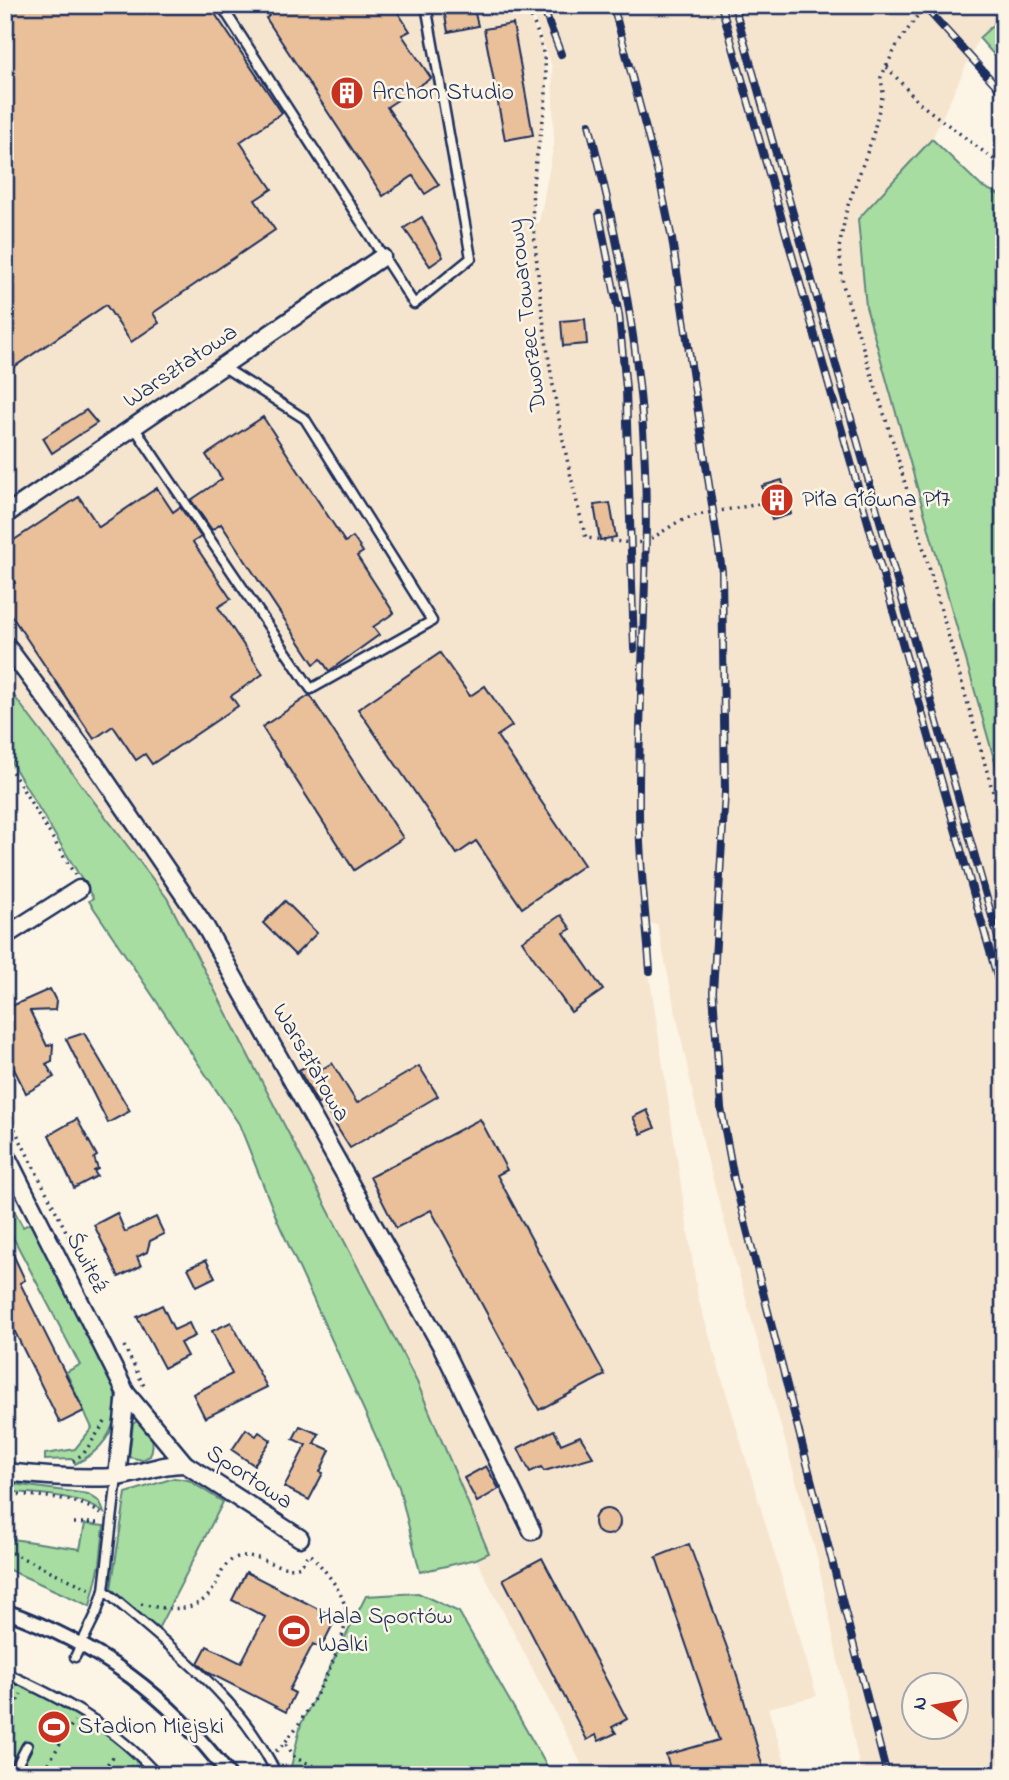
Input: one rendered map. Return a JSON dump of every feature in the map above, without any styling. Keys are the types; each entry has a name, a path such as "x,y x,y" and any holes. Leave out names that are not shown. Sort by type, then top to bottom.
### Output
{"street":[{"name":"Warsztatowa","path":"5,515 382,257"},
{"name":"Warsztatowa","path":"5,644 101,774 205,926 442,1348 532,1531"},
{"path":"5,936 79,889"},
{"name":"Świteź","path":"5,1153 126,1393 185,1464"},
{"path":"117,1477 126,1393"},
{"name":"Sportowa","path":"5,1472 117,1477 163,1465 185,1464 304,1545"},
{"path":"5,1611 81,1644 146,1686 191,1727 229,1775"}],"lane":[{"path":"221,5 414,304 471,258 426,5"},
{"path":"134,427 311,689 432,621 305,419 222,366"},
{"path":"75,1657 97,1612 104,1590 117,1477"},
{"path":"104,1590 185,1662 241,1718 269,1756 277,1775"},
{"path":"5,1673 81,1711 124,1743 156,1775"},
{"path":"12,1775 27,1746"}],"path":[{"name":"Dworzec Towarowy","path":"525,5 542,47 548,94 533,214 540,298 564,454 586,538 646,542 678,522 697,515 765,503"},
{"path":"925,5 897,45 881,78 883,93 872,139 847,208 839,248 843,285 895,447 1004,831"},
{"path":"887,67 919,103 1004,167"},
{"path":"5,760 83,887 79,889"},
{"path":"5,1110 74,1248"},
{"path":"120,1338 150,1394"},
{"path":"68,1462 84,1453 107,1420"},
{"path":"5,1493 89,1505 113,1524"},
{"path":"75,1523 113,1524"},
{"path":"138,1603 189,1609 204,1601 224,1567 233,1559 254,1556 294,1569 301,1566 304,1545"},
{"path":"269,1756 286,1744 321,1684 345,1629 346,1608 332,1580 304,1545"},
{"path":"5,1550 91,1590 104,1590"},
{"path":"5,1726 26,1682"},
{"path":"41,1775 81,1711"},
{"path":"99,1775 124,1743"},
{"path":"286,1744 295,1758 337,1775"}],"shaded area":[{"path":"5,5 525,5 542,47 548,94 534,185 534,224 539,223 554,144 552,67 529,5 1004,5 1004,15 979,38 932,139 858,220 866,307 1004,794 1004,1775 861,1775 817,1557 705,1151 657,924 642,925 698,1298 817,1696 768,1708 789,1775 587,1775 476,1559 489,1552 417,1382 167,898 5,684"}],"green space":[{"path":"1004,15 1004,66 979,38"},
{"path":"932,139 981,186 1004,197 1004,794 866,307 858,219"},
{"path":"5,684 167,898 417,1382 489,1553 476,1559 420,1572 399,1487 278,1222 239,1124 89,901 93,898 5,752"},
{"path":"5,1172 15,1192 7,1197 23,1227 31,1223 114,1389 115,1414 109,1434 95,1451 75,1464 72,1459 45,1460 45,1454 75,1449 92,1428 66,1372 80,1365 5,1222"},
{"path":"137,1421 146,1427 152,1440 150,1456 142,1460 129,1457 133,1424"},
{"path":"174,1478 188,1480 223,1502 157,1631 111,1589 126,1493"},
{"path":"5,1483 88,1494 100,1502 104,1513 70,1498 5,1491"},
{"path":"85,1524 104,1526 100,1564 90,1606 5,1568 5,1538 80,1549"},
{"path":"418,1593 459,1612 552,1775 300,1775 291,1767 301,1724 366,1596"},
{"name":"Stadion Miejski","path":"5,1673 80,1710 157,1775 5,1775"}],"building":[{"path":"5,5 209,5 282,113 240,142 272,189 255,200 275,230 153,313 159,323 131,342 106,305 5,373"},
{"name":"Archon Studio","path":"262,5 393,5 410,31 402,35 431,78 387,107 439,185 425,194 413,176 383,196 266,18 269,16"},
{"path":"443,5 473,5 478,26 448,32"},
{"path":"513,24 533,135 505,140 484,29"},
{"path":"422,217 443,257 430,266 404,228"},
{"path":"585,319 587,344 563,346 561,321"},
{"path":"86,410 97,423 52,453 43,438"},
{"path":"263,417 345,542 353,537 363,552 357,556 394,613 373,627 379,635 329,671 321,659 314,664 221,524 212,530 191,500 222,479 206,455"},
{"name":"Piła Główna Pł7","path":"782,480 791,514 772,520 762,486"},
{"path":"157,488 173,512 180,507 201,537 193,542 231,599 218,607 263,674 231,696 238,706 152,764 145,754 136,760 113,726 94,739 5,606 5,590 15,583 5,565 5,546 79,497 99,527"},
{"path":"610,503 616,537 600,540 594,505"},
{"path":"440,653 470,696 485,686 512,726 497,736 584,865 522,908 476,841 457,854 358,709"},
{"path":"310,695 403,838 354,870 262,727"},
{"path":"285,901 317,933 295,955 263,923"},
{"path":"561,915 571,929 564,933 603,990 571,1012 522,941"},
{"path":"50,989 56,1001 55,1010 30,1011 47,1046 53,1044 52,1061 46,1064 54,1077 26,1093 5,1051 5,1009"},
{"path":"84,1033 130,1111 108,1123 66,1039"},
{"path":"318,1060 322,1069 332,1063 357,1103 419,1066 438,1096 350,1148 321,1102 318,1104 299,1070"},
{"path":"647,1110 655,1128 641,1134 633,1117"},
{"path":"77,1119 97,1156 94,1158 98,1169 94,1171 97,1176 74,1188 49,1135"},
{"path":"480,1119 507,1170 497,1175 605,1375 539,1410 431,1210 396,1228 370,1177"},
{"path":"117,1213 125,1232 156,1217 164,1234 150,1241 147,1252 137,1257 141,1266 119,1277 94,1225"},
{"path":"5,1237 25,1280 20,1283 84,1411 60,1423 5,1312"},
{"path":"206,1260 215,1277 197,1286 188,1268"},
{"path":"162,1305 174,1330 189,1323 195,1336 180,1343 187,1356 164,1368 137,1317"},
{"path":"231,1322 267,1387 205,1418 193,1394 232,1374 212,1331"},
{"path":"300,1426 319,1434 314,1443 330,1450 320,1472 323,1473 309,1500 284,1487 306,1445 293,1439"},
{"path":"246,1429 256,1436 259,1432 271,1440 254,1465 232,1450"},
{"path":"554,1430 561,1444 580,1436 593,1457 544,1471 541,1467 530,1472 518,1448"},
{"path":"486,1466 499,1489 477,1502 464,1478"},
{"path":"607,1509 616,1513 620,1522 616,1531 607,1535 598,1531 594,1522 598,1513"},
{"path":"689,1544 736,1672 765,1775 672,1775 666,1755 719,1740 656,1557"},
{"path":"542,1558 627,1719 612,1727 616,1733 599,1741 596,1735 587,1740 503,1579"},
{"name":"Hala Sportów Walki","path":"246,1572 336,1618 321,1648 313,1644 289,1690 295,1693 286,1712 209,1673 198,1663 207,1646 241,1663 265,1617 232,1600"}],"railway":[{"path":"542,5 561,54"},
{"path":"613,5 660,182 672,239 722,571 725,792 713,992 721,1108 734,1179 887,1775"},
{"path":"721,5 1004,1001"},
{"path":"734,5 1004,959"},
{"path":"923,5 1004,94"},
{"path":"589,124 626,294 643,424 646,553 639,807 641,869 650,971"},
{"path":"599,214 619,315 626,389 634,649"}],"place":[{"name":"Archon Studio","path":"347,93"},
{"name":"Piła Główna Pł7","path":"777,500"},
{"name":"Hala Sportów Walki","path":"294,1631"},
{"name":"Stadion Miejski","path":"54,1727"}]}
